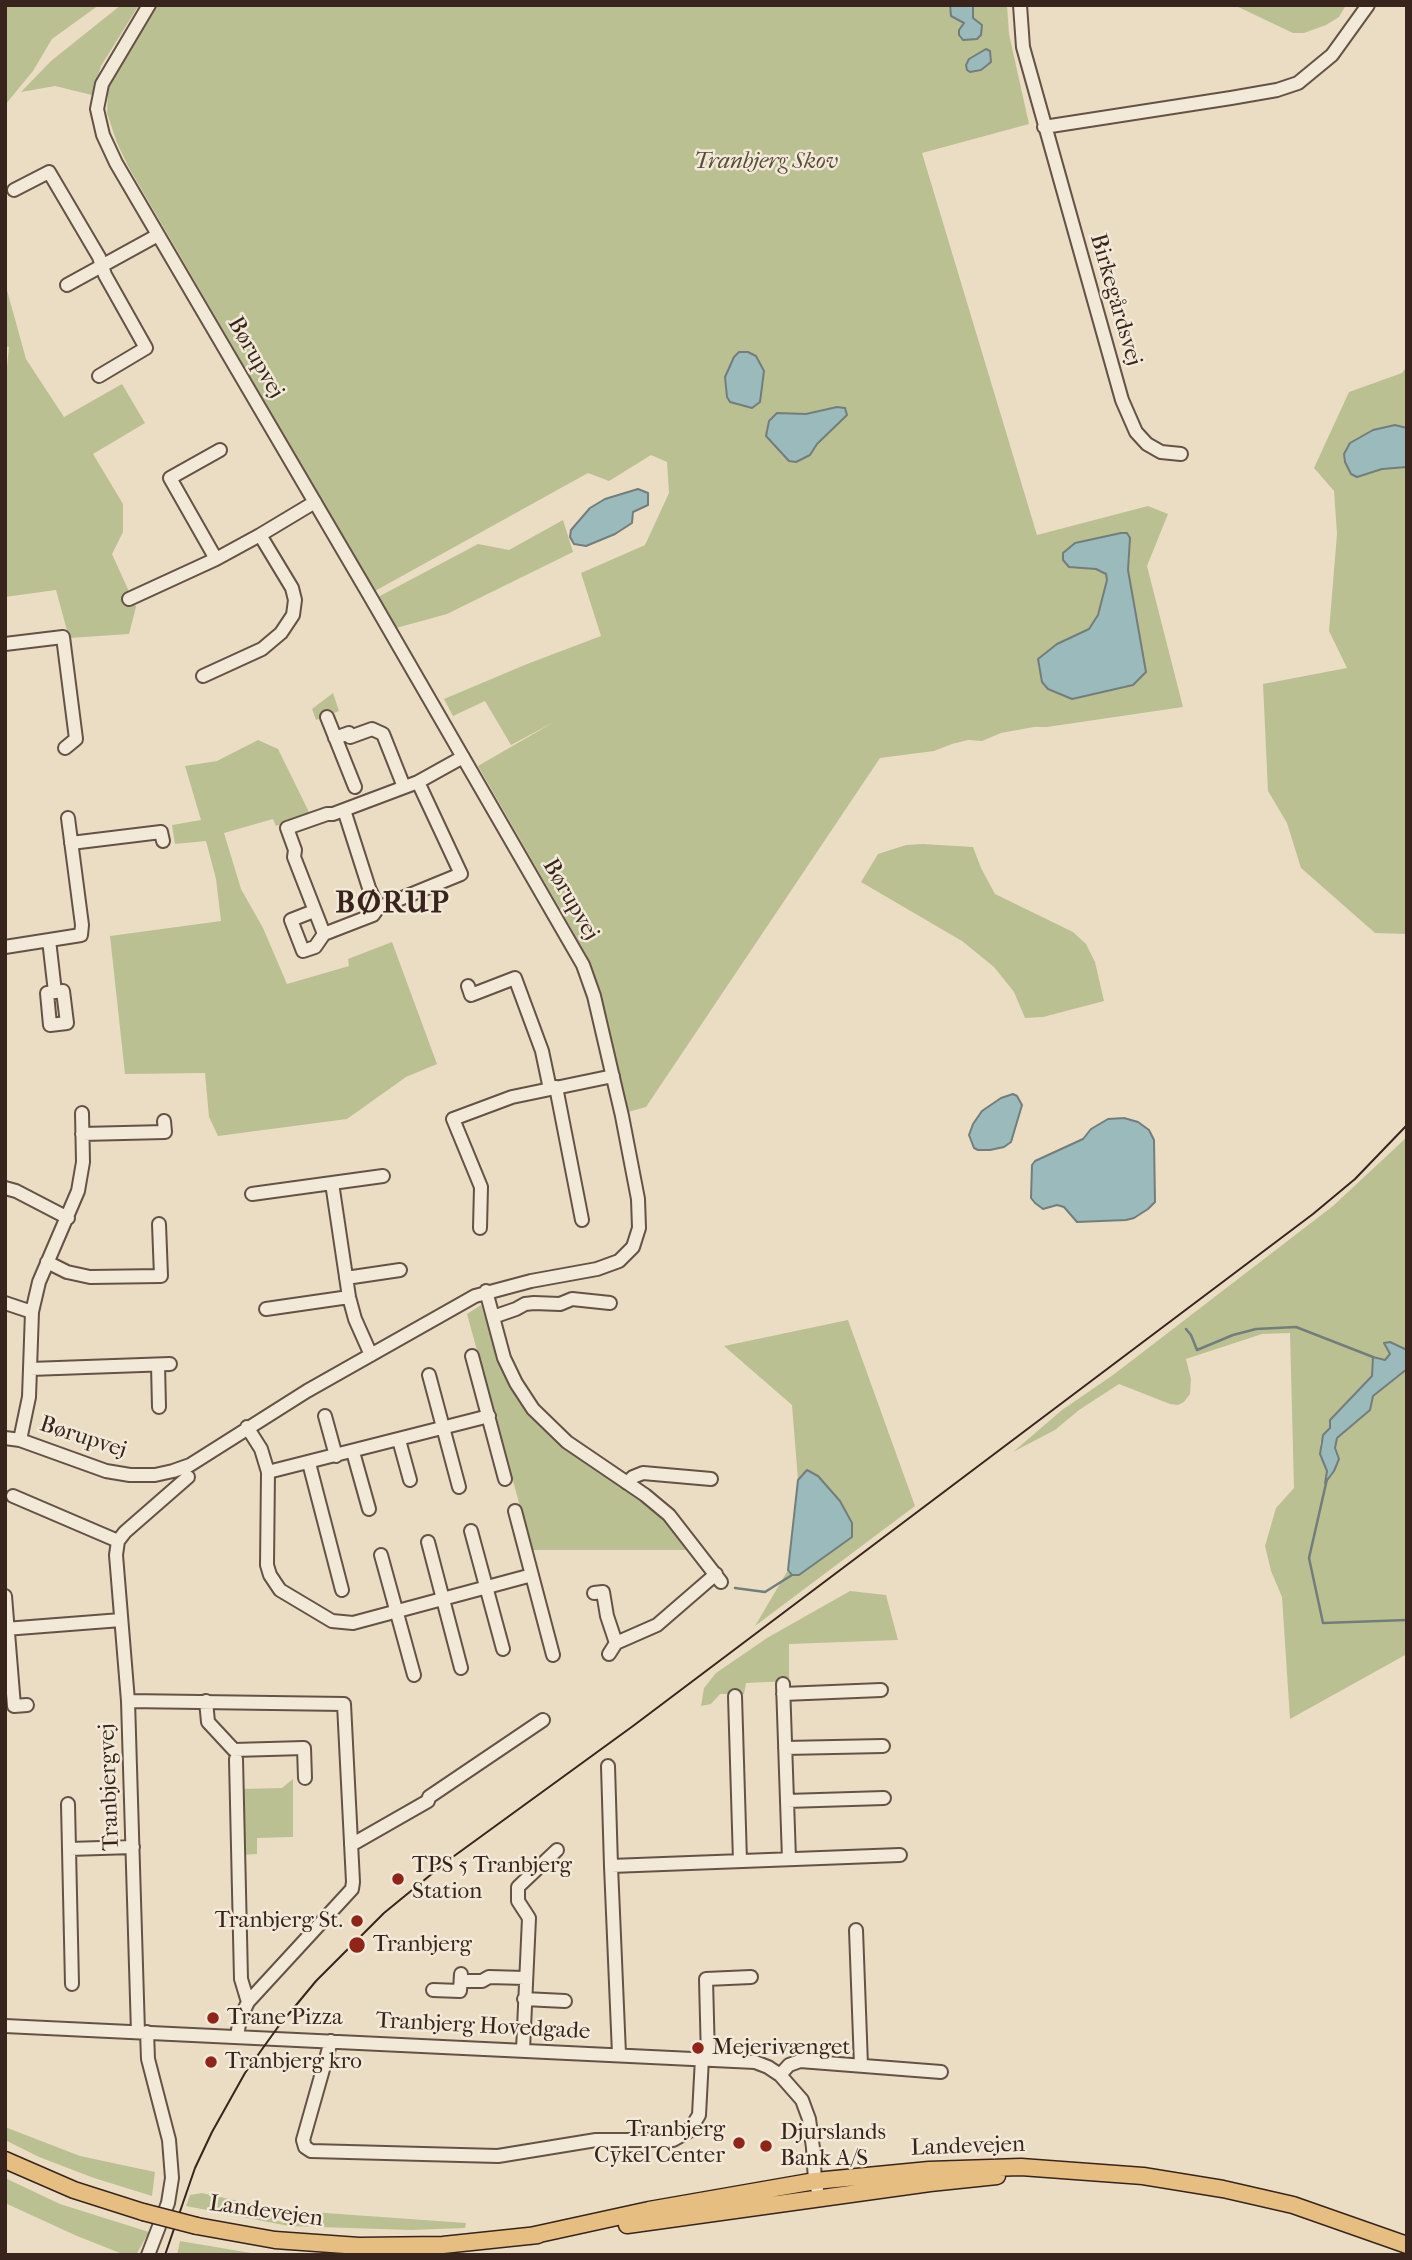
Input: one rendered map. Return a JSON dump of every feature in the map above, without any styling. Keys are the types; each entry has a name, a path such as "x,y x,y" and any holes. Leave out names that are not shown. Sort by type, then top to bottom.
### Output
{"main road":[{"name":"Landevejen","path":"5,2160 74,2190 197,2226 275,2240 359,2246 443,2245 530,2236 975,2178 1076,2171"},
{"name":"Landevejen","path":"530,2236 649,2210 819,2181 973,2167 1143,2176 1223,2189 1293,2206 1407,2245"},
{"name":"Landevejen","path":"1355,2226 1407,2253"}],"street":[{"name":"Børupvej","path":"5,1438 20,1440 106,1471 130,1475 155,1475 190,1465 247,1427 463,1301 486,1291 609,1266 620,1261 633,1247 639,1228 638,1199 612,1076 594,996 583,965 108,148 97,109 102,84 149,5"},
{"name":"Birkegårdsvej","path":"1020,5 1023,47 1128,417 1147,444 1161,452 1181,454"},
{"path":"1044,127 1231,98 1298,83 1332,55 1368,5"},
{"path":"15,190 49,172 146,348 99,376"},
{"path":"67,285 159,235"},
{"path":"216,559 170,478 220,450"},
{"path":"129,599 216,559 315,502"},
{"path":"203,676 262,649 281,633 293,615 295,600 292,588 260,535"},
{"path":"5,644 63,637 76,739 65,748"},
{"path":"327,718 355,787"},
{"path":"335,738 349,733 350,737 372,729 383,734 404,787"},
{"path":"324,934 294,857 295,850 286,828 418,782 463,758"},
{"path":"314,911 291,920 303,951 315,947 324,934 373,915 378,908 461,874 418,782"},
{"path":"344,810 378,908"},
{"path":"5,947 81,935 68,818"},
{"path":"71,843 161,832 163,841"},
{"path":"49,940 55,992"},
{"path":"468,986 471,995 515,978 553,1088 582,1220"},
{"path":"480,1228 481,1187 453,1119 512,1097 612,1076"},
{"name":"Børupvej","path":"20,1440 29,1397 32,1312 38,1282 68,1218 81,1178 82,1113"},
{"path":"82,1134 164,1132 164,1121"},
{"path":"251,1194 383,1176"},
{"path":"332,1183 349,1297 355,1320 371,1355"},
{"path":"5,1188 68,1218"},
{"path":"47,1262 79,1276 161,1276 159,1224"},
{"path":"346,1278 400,1270"},
{"path":"486,1291 504,1358 533,1409 567,1442 669,1515 718,1578 657,1625 612,1649 603,1592 594,1593"},
{"path":"266,1309 349,1297"},
{"path":"493,1317 534,1303 561,1304 572,1299 610,1303"},
{"path":"5,1303 32,1312"},
{"path":"472,1356 505,1479"},
{"path":"30,1369 164,1365 159,1407"},
{"path":"429,1375 459,1487"},
{"path":"325,1416 336,1456"},
{"path":"268,1472 489,1416"},
{"path":"247,1427 261,1449 268,1472 267,1565 274,1584 332,1621 344,1624 532,1575"},
{"path":"399,1440 410,1480"},
{"path":"354,1452 369,1509"},
{"path":"309,1463 342,1590"},
{"path":"627,1483 643,1473 711,1479"},
{"path":"13,1496 118,1541 188,1477"},
{"path":"514,1511 553,1655"},
{"path":"471,1531 503,1649"},
{"name":"Tranbjergvej","path":"118,1541 116,1555 128,1701 143,2032 169,2140 172,2178 168,2203 148,2255"},
{"path":"428,1542 461,1668"},
{"path":"381,1555 414,1675"},
{"path":"5,1596 14,1706 27,1705"},
{"path":"6,1629 121,1620"},
{"path":"789,1859 783,1689 881,1690"},
{"path":"735,1696 740,1861"},
{"path":"128,1701 344,1704 352,1889 248,2002 242,2012 237,2036"},
{"path":"206,1701 208,1722 234,1750 304,1748 305,1778"},
{"path":"351,1846 428,1801 429,1797 543,1720"},
{"path":"785,1748 883,1745"},
{"path":"236,1759 241,1979 248,2002"},
{"path":"608,1766 619,2054"},
{"path":"787,1801 884,1798"},
{"path":"68,1804 72,1984"},
{"path":"69,1849 133,1847"},
{"path":"523,2050 529,1918 518,1902 518,1886 550,1866 557,1850"},
{"path":"611,1867 900,1856"},
{"path":"856,1930 861,2065"},
{"path":"433,1990 460,1991 461,1978 482,1981 489,1977 525,1978"},
{"path":"331,2041 303,2140 305,2147 311,2151 498,2156 596,2140 673,2140 689,2131 699,2115 705,2058 706,1979 751,1977"},
{"path":"524,1999 565,2001"},
{"name":"Tranbjerg Hovedgade","path":"5,2026 755,2062 780,2075 802,2100 809,2119 813,2148 821,2167 821,2198"},
{"path":"780,2075 793,2062 941,2072"}],"green space":[{"path":"5,5 99,5 52,39 33,71 5,105"},
{"path":"121,5 139,5 101,66 92,95 55,86 21,92 51,61"},
{"name":"Tranbjerg Skov","path":"155,5 950,5 949,9 954,18 963,21 964,25 973,18 973,5 1007,5 1009,34 1029,124 922,153 1037,535 1148,506 1168,514 1147,566 1183,707 1034,727 1001,733 982,741 968,740 934,751 880,758 646,1107 628,1112 600,990 587,956 478,766 554,722 511,745 485,701 453,716 444,699 601,636 581,573 645,545 669,493 667,462 651,455 609,481 588,473 375,591 129,168 107,113 108,89 115,68","holes":["837,407 847,415 817,444 810,455 789,461 781,452 777,413 806,414"]},
{"path":"1234,5 1346,5 1339,17 1326,25 1304,33 1293,33"},
{"path":"5,283 26,359 64,417 122,384 145,423 93,454 123,504 123,532 112,554 136,607 129,634 69,638 56,590 5,597 5,387 9,347 5,346"},
{"path":"1407,366 1407,934 1375,933 1301,868 1287,823 1268,791 1263,684 1347,668 1329,631 1337,534 1334,491 1314,468 1349,392 1402,373"},
{"path":"563,520 573,552 447,614 396,628 378,597 478,544 509,550"},
{"path":"333,693 339,711 316,720 312,709"},
{"path":"258,740 278,749 309,812 276,826 273,819 224,833 241,889 263,928 287,984 349,966 348,959 392,942 437,1064 406,1077 347,1119 218,1136 209,1117 205,1073 125,1074 110,936 221,921 216,879 206,841 175,844 172,825 201,820 185,766 217,761"},
{"path":"906,845 973,847 995,894 1073,932 1086,944 1095,962 1104,1001 1043,1017 1025,1018 1014,992 994,967 962,941 861,882 878,854"},
{"path":"1407,1137 1407,1350 1384,1343 1391,1354 1385,1360 1372,1365 1372,1376 1330,1420 1330,1428 1320,1443 1320,1454 1327,1471 1325,1481 1337,1438 1370,1410 1373,1396 1407,1369 1407,1654 1290,1719 1282,1597 1271,1571 1265,1546 1276,1508 1294,1488 1290,1333 1262,1334 1186,1359 1191,1379 1190,1394 1178,1405 1119,1384 1079,1410 1055,1430 1013,1452 1062,1410 1113,1375 1333,1206"},
{"path":"481,1305 503,1372 522,1404 540,1426 566,1449 649,1505 692,1550 532,1550 467,1314"},
{"path":"848,1320 915,1506 755,1626 788,1570 792,1575 807,1470 798,1480 792,1405 724,1346"},
{"path":"850,1591 886,1595 898,1640 789,1644 789,1681 746,1683 744,1694 720,1694 711,1704 701,1706 704,1688 716,1673 767,1638"},
{"path":"293,1779 293,1837 257,1838 257,1854 242,1855 240,1789 282,1788"},
{"path":"5,2127 80,2156 155,2172 152,2196 39,2157 5,2140"},
{"path":"5,2178 60,2204 149,2232 136,2255 125,2255 5,2203"},
{"path":"202,2193 274,2209 276,2220 284,2223 297,2211 466,2223 465,2228 411,2230 289,2226 186,2206 190,2195"},
{"path":"180,2241 251,2253 267,2255 177,2255"}],"water":[{"path":"950,5 973,5 973,18 982,25 981,35 977,39 963,40 959,35 964,23 951,16"},
{"path":"986,49 990,51 991,62 981,70 967,70 969,59"},
{"path":"739,352 756,356 764,371 760,402 752,408 730,402 727,397 725,377"},
{"path":"837,407 845,408 847,415 817,444 810,455 796,462 789,461 766,436 769,421 777,413 806,414"},
{"path":"1395,425 1407,428 1407,467 1382,469 1357,477 1351,474 1344,454 1350,443 1373,430"},
{"path":"638,489 648,493 648,505 633,512 632,523 615,534 586,546 574,544 570,537 571,530 590,508 605,499"},
{"path":"1127,533 1130,538 1128,570 1146,672 1133,685 1072,699 1048,689 1042,682 1038,659 1057,644 1089,629 1098,615 1107,580 1106,574 1096,569 1069,567 1063,560 1063,553 1075,543"},
{"path":"1013,1094 1022,1105 1011,1142 1004,1147 990,1150 974,1148 969,1135 982,1111 1001,1098"},
{"path":"1124,1118 1138,1122 1149,1130 1154,1140 1155,1202 1148,1209 1126,1220 1077,1222 1064,1207 1057,1205 1043,1209 1035,1203 1031,1198 1032,1165 1035,1161 1083,1139 1091,1129 1108,1119"},
{"path":"1390,1342 1407,1350 1407,1369 1373,1396 1370,1410 1337,1438 1335,1448 1339,1459 1325,1483 1327,1471 1320,1454 1323,1435 1330,1428 1330,1420 1372,1376 1373,1357 1385,1360 1390,1354 1384,1343"},
{"path":"807,1470 818,1476 840,1501 852,1523 852,1537 799,1575 792,1575 788,1570 798,1480"}],"waterway":[{"path":"1186,1329 1197,1350 1256,1329 1296,1327 1373,1357"},
{"path":"1327,1479 1309,1558 1323,1623 1407,1620"},
{"path":"735,1588 765,1592 792,1575"}],"tram line":[{"path":"165,2255 195,2168 245,2073 316,1981 384,1913 450,1859 633,1726 1313,1214 1355,1179 1407,1125"}],"place":[{"name":"TPS 5 Tranbjerg Station","path":"398,1879"},
{"name":"Tranbjerg St.","path":"357,1921"},
{"name":"Tranbjerg","path":"357,1945"},
{"name":"Trane Pizza","path":"213,2018"},
{"name":"Mejerivænget","path":"698,2048"},
{"name":"Tranbjerg kro","path":"211,2062"},
{"name":"Tranbjerg Cykel Center","path":"739,2143"},
{"name":"Djurslands Bank A/S","path":"766,2146"}],"district":[{"name":"BØRUP","path":"393,905"}]}
